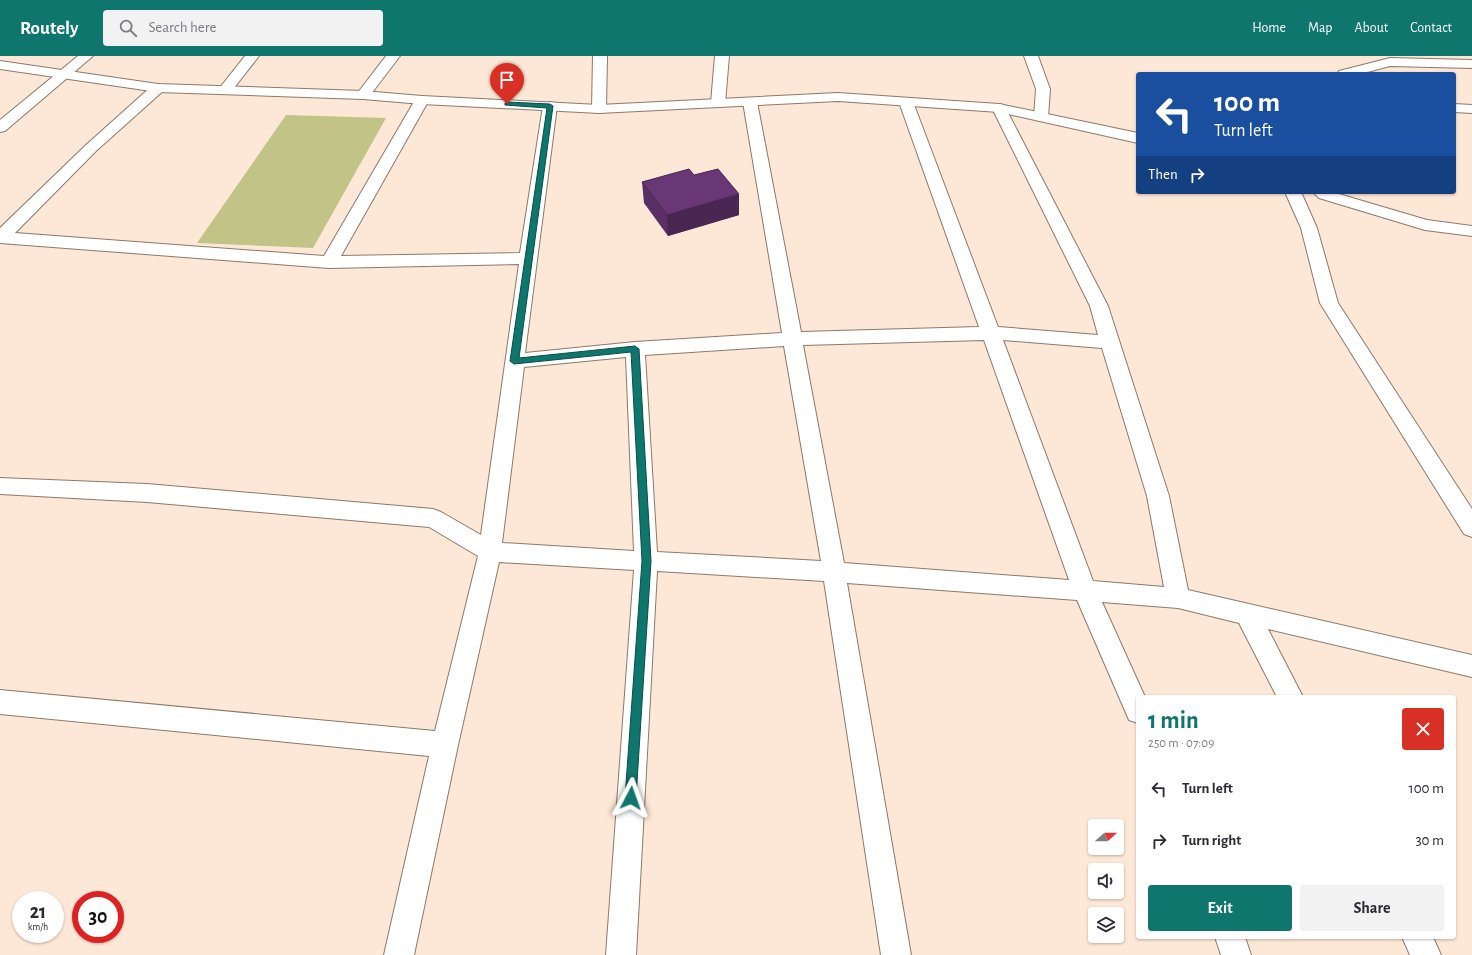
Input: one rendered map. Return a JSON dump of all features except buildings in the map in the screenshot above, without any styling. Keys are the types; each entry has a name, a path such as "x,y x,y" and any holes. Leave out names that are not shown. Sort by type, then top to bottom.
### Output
{"street":[{"path":"0,128 86,56"},
{"path":"225,90 252,56"},
{"path":"363,95 393,56"},
{"path":"599,109 600,56"},
{"path":"718,103 722,56"},
{"path":"1031,56 1043,89 1041,117"},
{"path":"1350,72 1390,59 1472,64"},
{"path":"0,65 158,88 363,95 422,100 599,109 838,97 999,108 1136,138"},
{"path":"1,238 91,148 158,88"},
{"path":"330,262 422,100"},
{"path":"750,102 834,572 896,955"},
{"path":"906,102 1085,591 1136,706"},
{"path":"399,955 445,745 490,552 514,361 550,106"},
{"path":"999,108 1099,306 1158,496 1178,598"},
{"path":"1456,108 1472,109"},
{"path":"1294,194 1309,228 1329,303 1472,528"},
{"path":"1324,194 1425,225 1472,231"},
{"path":"1,238 330,262 528,258"},
{"path":"514,361 635,349 792,339 991,333 1111,342"},
{"path":"620,955 646,561 635,349"},
{"path":"0,486 147,493 433,518 490,552 834,572 1178,598 1472,666"},
{"path":"1247,614 1289,695"},
{"path":"0,702 445,745"},
{"path":"1231,939 1236,955"},
{"path":"1418,939 1426,955"}],"green space":[{"path":"286,115 386,118 313,248 197,243"}],"route":[{"path":"507,104 550,106 514,361 635,349 646,561 631,798"}]}
